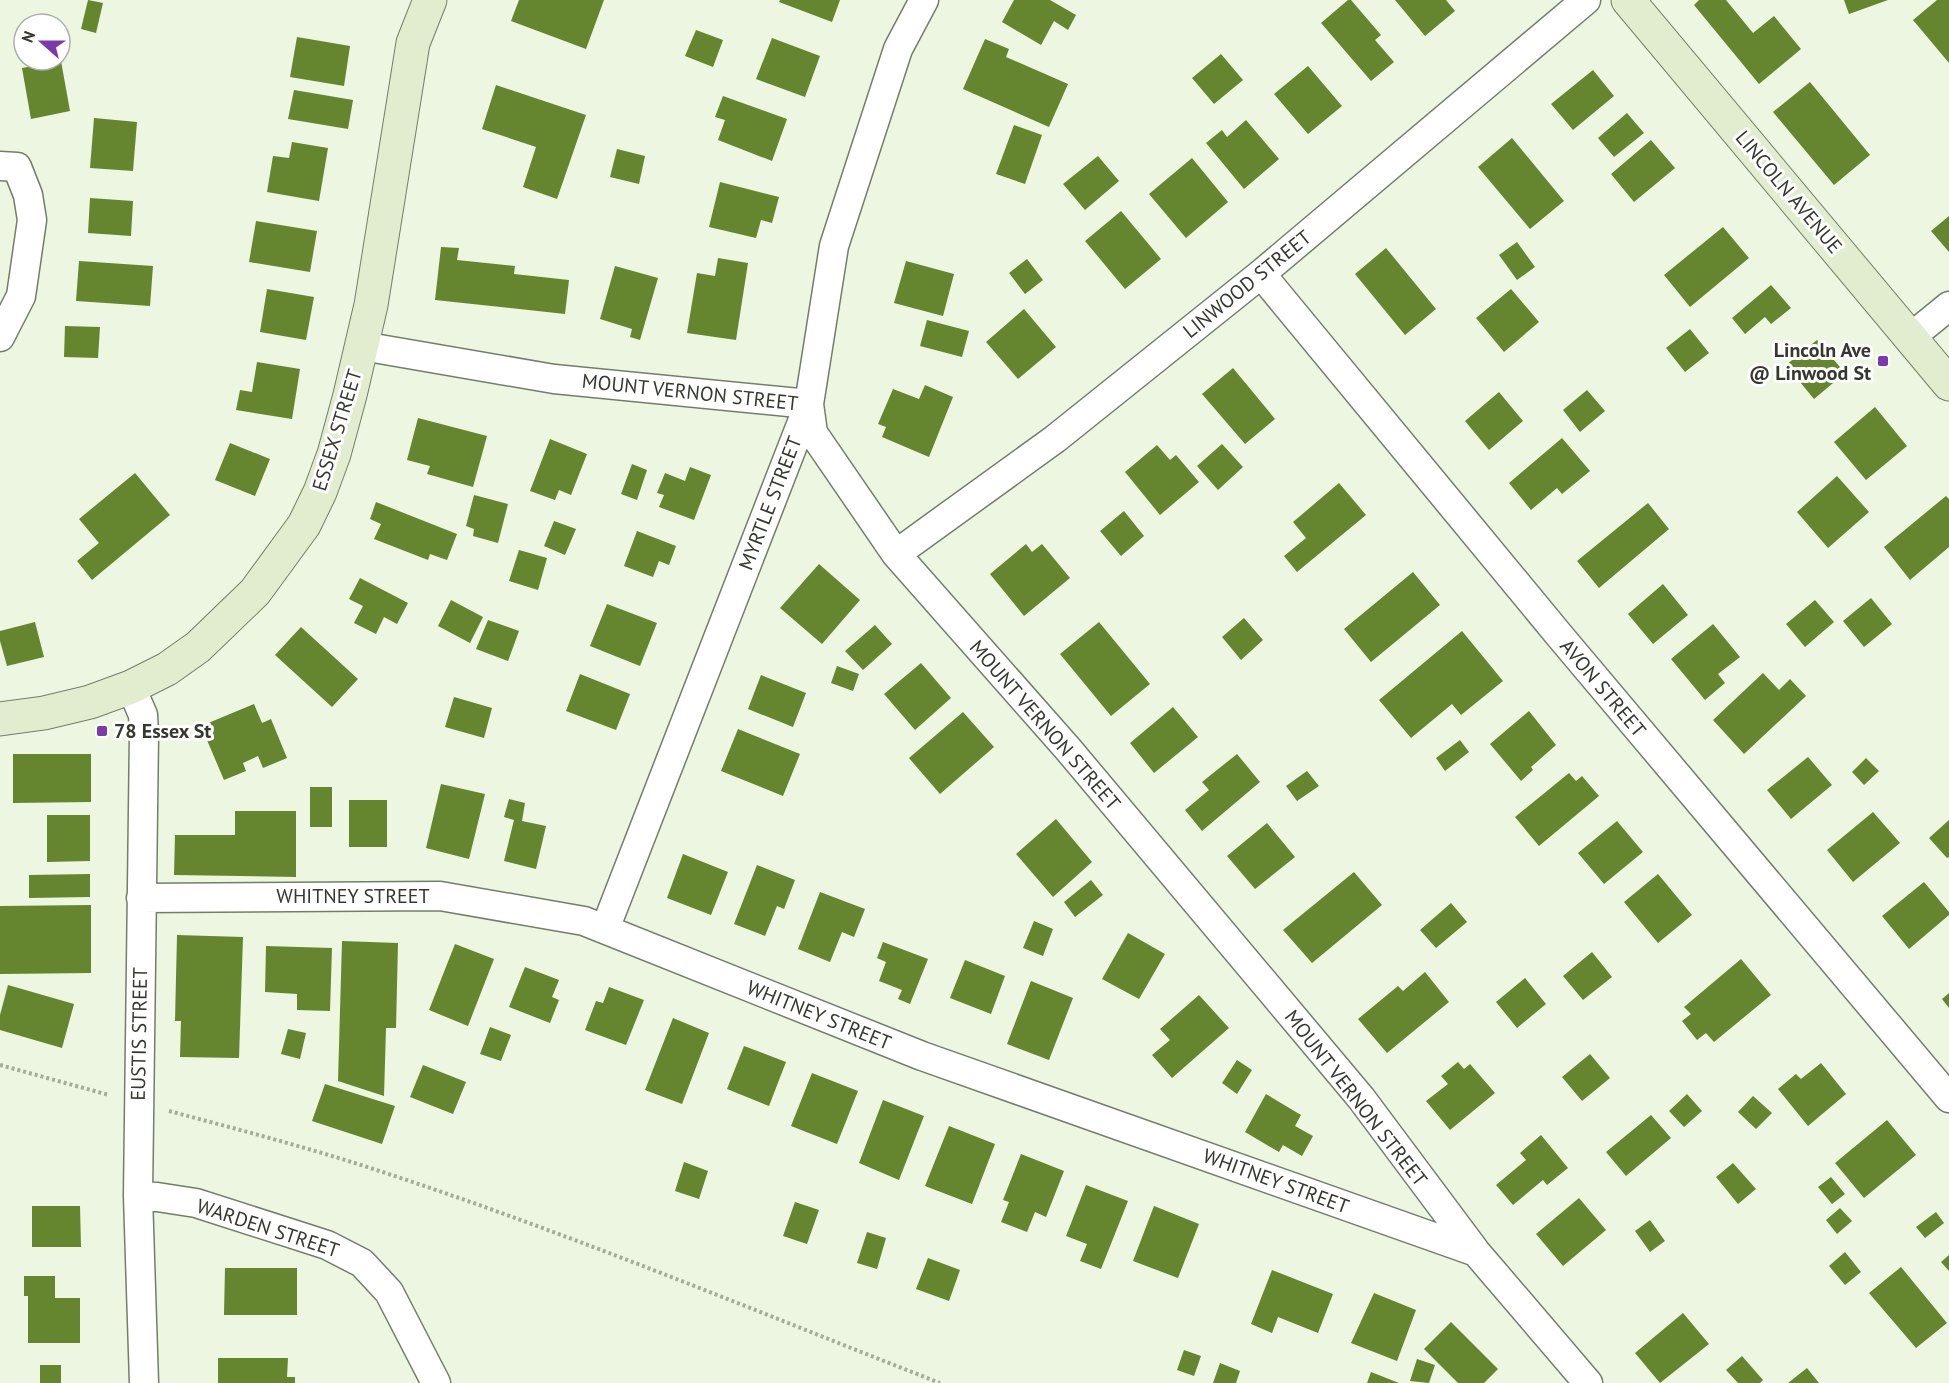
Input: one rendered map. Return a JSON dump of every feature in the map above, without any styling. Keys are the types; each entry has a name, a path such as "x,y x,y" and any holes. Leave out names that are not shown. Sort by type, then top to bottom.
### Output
{"main road":[{"name":"ESSEX STREET","path":"0,719 44,713 90,702 131,687 167,669 198,647 255,592 304,525 320,492 334,454 362,346 373,294 413,43 430,0"},
{"name":"LINCOLN AVENUE","path":"1628,0 1949,384"}],"street":[{"name":"MYRTLE STREET","path":"605,929 809,404 834,246 898,49 924,0"},
{"name":"LINWOOD STREET","path":"896,554 1055,439 1261,274 1586,0"},
{"path":"0,166 17,166 28,195 32,220 21,296 0,337"},
{"name":"AVON STREET","path":"1261,274 1559,635 1949,1098"},
{"path":"1911,337 1949,306"},
{"name":"MOUNT VERNON STREET","path":"362,346 554,379 809,404 813,433 896,554 1068,749 1361,1098 1476,1252 1588,1383"},
{"name":"EUSTIS STREET","path":"131,687 142,715 144,733 138,1196 144,1383"},
{"name":"WHITNEY STREET","path":"141,898 440,896 584,921 922,1056 1476,1252"},
{"name":"WARDEN STREET","path":"138,1196 196,1203 327,1245 362,1263 389,1292 436,1383"}],"path":[{"path":"0,1065 287,1143 449,1195 541,1227 940,1383"}],"building":[{"path":"88,0 103,3 96,33 81,29"},
{"path":"519,0 604,0 586,49 511,21"},
{"path":"780,0 840,0 832,22 779,2"},
{"path":"1014,0 1050,0 1076,15 1068,30 1054,21 1041,45 1002,22"},
{"path":"1348,0 1351,0 1381,35 1375,40 1394,62 1371,81 1321,23"},
{"path":"1395,0 1446,0 1455,11 1425,36"},
{"path":"1699,0 1726,0 1753,33 1774,16 1801,49 1759,84 1694,5"},
{"path":"1844,0 1888,0 1849,14"},
{"path":"1937,0 1949,0 1949,63 1913,20"},
{"path":"696,30 723,40 713,67 685,56"},
{"path":"297,37 350,46 344,86 290,77"},
{"path":"772,38 820,56 805,97 756,79"},
{"path":"985,39 1009,49 1006,57 1068,84 1049,127 963,89"},
{"path":"1221,54 1243,80 1214,104 1192,78"},
{"path":"1308,66 1342,106 1308,134 1274,94"},
{"path":"1593,70 1614,96 1573,130 1551,104"},
{"path":"23,72 63,72 70,111 31,119"},
{"path":"1810,82 1870,155 1834,185 1773,112"},
{"path":"496,85 586,115 557,199 523,187 536,147 482,129"},
{"path":"294,90 353,100 348,129 288,119"},
{"path":"723,96 787,119 772,161 718,140 725,120 715,117"},
{"path":"1627,113 1644,133 1614,157 1598,138"},
{"path":"94,118 137,122 133,171 90,168"},
{"path":"1246,120 1279,159 1244,189 1206,143 1222,130 1227,137"},
{"path":"1014,125 1042,135 1025,184 996,174"},
{"path":"1512,138 1564,201 1530,229 1478,167"},
{"path":"1651,140 1675,168 1634,202 1611,174"},
{"path":"292,142 328,148 319,201 267,192 273,156 289,158"},
{"path":"617,149 645,156 639,184 610,177"},
{"path":"1098,156 1119,181 1085,210 1063,184"},
{"path":"1192,158 1228,202 1186,238 1149,194"},
{"path":"720,182 779,197 772,223 761,220 756,238 709,227"},
{"path":"90,198 133,201 131,236 88,233"},
{"path":"1121,211 1161,259 1125,289 1085,241"},
{"path":"1949,216 1949,252 1931,231"},
{"path":"256,221 317,231 310,272 249,262"},
{"path":"1723,227 1749,258 1690,307 1664,275"},
{"path":"1517,242 1535,267 1517,280 1499,255"},
{"path":"441,247 459,248 457,260 515,266 514,274 569,280 565,314 435,300"},
{"path":"1386,248 1436,309 1405,335 1355,274"},
{"path":"718,258 748,263 736,340 687,333 697,273 715,276"},
{"path":"1027,259 1043,280 1025,294 1009,273"},
{"path":"79,261 153,266 150,306 76,301"},
{"path":"906,261 954,274 943,316 894,303"},
{"path":"615,266 658,278 640,340 630,337 632,329 600,319"},
{"path":"1771,285 1791,308 1771,324 1765,317 1745,334 1732,318"},
{"path":"267,289 314,297 306,340 260,332"},
{"path":"1511,289 1539,322 1504,352 1476,318"},
{"path":"1024,309 1056,347 1018,379 986,342"},
{"path":"927,320 969,331 962,357 920,346"},
{"path":"65,326 100,327 98,358 64,357"},
{"path":"1690,329 1709,353 1685,372 1666,348"},
{"path":"1817,340 1845,373 1814,399 1786,365"},
{"path":"257,362 300,369 292,419 236,410 240,390 252,392"},
{"path":"1233,368 1275,419 1245,444 1202,394"},
{"path":"925,385 953,397 929,457 882,437 886,427 878,424 893,389 919,399"},
{"path":"1587,390 1605,411 1580,432 1563,410"},
{"path":"1499,392 1523,421 1489,450 1465,421"},
{"path":"1875,407 1907,446 1866,480 1834,442"},
{"path":"418,418 487,436 473,487 427,474 430,466 407,460"},
{"path":"1562,438 1590,471 1562,494 1557,488 1531,510 1509,483"},
{"path":"550,439 587,454 571,495 559,490 555,500 530,491"},
{"path":"230,443 270,459 255,496 215,480"},
{"path":"1222,444 1243,467 1218,490 1197,466"},
{"path":"1157,445 1170,460 1176,455 1199,482 1160,515 1125,472"},
{"path":"632,464 647,470 637,500 621,494"},
{"path":"690,467 711,475 694,520 659,507 664,495 657,493 665,473 685,481"},
{"path":"135,473 170,515 92,580 77,561 99,543 79,519"},
{"path":"1837,476 1869,512 1828,548 1797,512"},
{"path":"1339,483 1366,515 1297,572 1284,556 1306,538 1293,522"},
{"path":"474,495 508,504 498,543 473,536 474,529 466,526"},
{"path":"1946,496 1949,499 1949,547 1910,580 1884,547"},
{"path":"376,502 457,534 447,560 430,554 428,560 374,539 381,524 370,519"},
{"path":"1648,503 1669,529 1599,588 1577,561"},
{"path":"1124,511 1144,536 1121,556 1100,531"},
{"path":"554,521 576,529 565,555 544,546"},
{"path":"637,531 676,546 669,565 659,561 653,577 624,566"},
{"path":"1026,544 1032,552 1042,544 1070,578 1024,616 990,574"},
{"path":"519,550 547,558 538,590 509,581"},
{"path":"819,564 860,600 822,644 780,608"},
{"path":"1413,572 1440,605 1371,662 1344,629"},
{"path":"360,578 408,603 397,624 384,617 376,634 354,623 363,606 349,599"},
{"path":"1663,584 1688,615 1653,644 1628,614"},
{"path":"1871,598 1892,624 1864,647 1843,621"},
{"path":"451,600 483,617 470,643 438,626"},
{"path":"1815,600 1834,622 1805,647 1786,624"},
{"path":"607,604 657,623 640,666 590,646"},
{"path":"1244,618 1263,640 1241,660 1222,637"},
{"path":"488,620 519,631 508,661 476,649"},
{"path":"35,622 44,657 7,666 0,641 0,631"},
{"path":"1099,622 1150,684 1111,716 1060,654"},
{"path":"1713,624 1740,657 1718,674 1725,683 1705,700 1671,659"},
{"path":"875,625 892,644 863,670 845,651"},
{"path":"301,627 358,679 332,707 275,655"},
{"path":"1462,631 1503,681 1461,715 1452,704 1411,738 1379,700"},
{"path":"921,663 951,698 915,730 884,694"},
{"path":"837,666 859,674 853,691 831,683"},
{"path":"1763,673 1779,690 1790,679 1806,696 1744,754 1713,720"},
{"path":"580,674 630,694 616,730 566,711"},
{"path":"761,675 806,693 793,727 748,709"},
{"path":"454,697 492,708 484,738 445,727"},
{"path":"254,704 262,723 271,719 287,758 263,768 258,756 243,763 246,771 224,780 201,726"},
{"path":"1173,707 1198,737 1154,773 1130,743"},
{"path":"1529,711 1556,745 1531,767 1533,770 1521,781 1490,744"},
{"path":"963,712 994,747 940,794 909,758"},
{"path":"738,729 800,754 783,796 721,771"},
{"path":"1460,740 1469,752 1445,771 1436,758"},
{"path":"13,754 91,754 91,802 13,803"},
{"path":"1237,754 1260,782 1202,831 1185,810 1209,790 1202,782"},
{"path":"1808,757 1832,785 1791,819 1767,790"},
{"path":"1866,758 1879,771 1864,785 1852,772"},
{"path":"1307,771 1319,786 1297,801 1286,786"},
{"path":"1569,773 1576,781 1582,776 1599,796 1539,846 1515,817"},
{"path":"441,784 485,794 469,859 426,848"},
{"path":"310,787 332,787 332,827 310,827"},
{"path":"509,799 525,803 522,821 546,826 536,869 504,861 514,820 504,817"},
{"path":"349,800 387,800 387,847 349,847"},
{"path":"235,811 296,811 296,877 174,875 175,835 235,835"},
{"path":"1873,812 1900,843 1853,882 1827,850"},
{"path":"47,815 90,815 90,861 47,862"},
{"path":"1056,819 1092,862 1053,897 1016,854"},
{"path":"1949,820 1949,857 1947,858 1929,838"},
{"path":"1617,821 1643,852 1604,884 1578,853"},
{"path":"1267,823 1295,857 1255,889 1227,856"},
{"path":"683,854 728,872 711,915 667,898"},
{"path":"757,865 795,880 784,909 777,906 765,936 734,924"},
{"path":"1354,872 1382,905 1312,963 1283,930"},
{"path":"90,874 90,897 29,898 29,875"},
{"path":"1658,874 1692,915 1658,943 1624,902"},
{"path":"1091,880 1103,895 1075,917 1064,902"},
{"path":"1924,882 1949,912 1949,915 1909,949 1882,916"},
{"path":"820,892 865,909 854,937 842,932 830,962 798,949"},
{"path":"1451,903 1467,922 1436,948 1420,930"},
{"path":"91,905 91,973 0,974 0,906"},
{"path":"1034,921 1053,929 1043,956 1023,948"},
{"path":"1128,933 1165,954 1139,999 1102,979"},
{"path":"177,935 243,937 239,1058 180,1057 181,1021 175,1021"},
{"path":"342,941 398,943 396,1028 386,1028 384,1096 338,1081"},
{"path":"883,942 928,959 910,1004 898,999 902,990 879,981 886,962 877,958"},
{"path":"455,944 494,959 468,1026 429,1010"},
{"path":"266,946 332,948 330,1011 297,1010 297,994 265,992"},
{"path":"1592,952 1612,977 1583,1000 1563,976"},
{"path":"1741,959 1771,995 1714,1042 1706,1033 1697,1040 1682,1021 1691,1014 1684,1007"},
{"path":"965,960 1005,976 991,1014 950,998"},
{"path":"525,967 559,980 552,997 559,1000 550,1023 509,1007"},
{"path":"1425,972 1449,1002 1387,1053 1358,1019 1398,986 1403,991"},
{"path":"1525,978 1546,1004 1517,1028 1496,1002"},
{"path":"1031,981 1073,998 1049,1060 1007,1044"},
{"path":"8,985 74,1004 62,1048 0,1030 0,1015"},
{"path":"609,987 644,1000 626,1045 585,1030 596,1001 603,1003"},
{"path":"1949,993 1949,1008 1942,999"},
{"path":"1199,995 1229,1028 1172,1078 1152,1055 1170,1040 1160,1029"},
{"path":"673,1018 709,1033 682,1104 645,1090"},
{"path":"490,1027 511,1035 501,1061 480,1054"},
{"path":"288,1029 306,1033 300,1059 281,1054"},
{"path":"744,1046 786,1062 769,1106 727,1089"},
{"path":"1590,1054 1610,1078 1582,1101 1562,1077"},
{"path":"1237,1060 1252,1070 1237,1094 1222,1083"},
{"path":"1458,1062 1464,1069 1470,1064 1495,1093 1450,1130 1426,1101 1448,1084 1441,1076"},
{"path":"1821,1063 1846,1094 1808,1126 1778,1089 1796,1074 1801,1079"},
{"path":"423,1065 466,1082 453,1114 410,1097"},
{"path":"812,1073 858,1091 837,1144 791,1126"},
{"path":"325,1084 395,1106 382,1144 312,1121"},
{"path":"1266,1094 1301,1115 1295,1126 1313,1136 1302,1156 1283,1145 1279,1152 1245,1132"},
{"path":"1687,1094 1702,1111 1684,1127 1669,1111"},
{"path":"1753,1096 1772,1113 1756,1129 1738,1112"},
{"path":"883,1100 924,1116 899,1180 859,1163"},
{"path":"1651,1115 1671,1138 1626,1176 1606,1152"},
{"path":"1887,1120 1916,1155 1864,1198 1835,1163"},
{"path":"949,1126 995,1144 972,1204 925,1186"},
{"path":"1541,1135 1568,1168 1547,1185 1543,1180 1513,1205 1496,1185 1526,1160 1520,1153"},
{"path":"1021,1154 1064,1171 1046,1217 1035,1212 1027,1232 1001,1222 1009,1202 1003,1200"},
{"path":"684,1162 708,1171 699,1199 675,1191"},
{"path":"1733,1163 1756,1189 1738,1204 1716,1177"},
{"path":"1831,1177 1845,1194 1832,1204 1818,1187"},
{"path":"1086,1185 1128,1201 1101,1269 1080,1261 1087,1244 1066,1236"},
{"path":"1579,1198 1606,1230 1563,1266 1536,1234"},
{"path":"795,1202 819,1210 807,1244 783,1236"},
{"path":"32,1206 80,1206 81,1247 32,1247"},
{"path":"1154,1206 1199,1224 1178,1278 1133,1261"},
{"path":"1840,1208 1852,1221 1837,1234 1826,1220"},
{"path":"1936,1212 1944,1223 1925,1238 1916,1227"},
{"path":"1650,1220 1665,1241 1650,1252 1635,1231"},
{"path":"867,1232 886,1238 877,1269 857,1263"},
{"path":"1845,1252 1861,1272 1845,1285 1829,1266"},
{"path":"1949,1255 1949,1271 1941,1262"},
{"path":"928,1258 960,1270 949,1301 916,1289"},
{"path":"1901,1267 1947,1323 1916,1348 1869,1293"},
{"path":"225,1268 297,1268 297,1315 224,1315"},
{"path":"1272,1270 1333,1294 1318,1333 1278,1317 1272,1333 1251,1324"},
{"path":"24,1276 55,1276 55,1298 80,1298 80,1343 28,1343 28,1296 24,1296"},
{"path":"1374,1293 1416,1310 1397,1361 1351,1343"},
{"path":"1683,1313 1709,1344 1660,1383 1635,1353"},
{"path":"1451,1322 1498,1369 1484,1383 1458,1383 1424,1349"},
{"path":"1184,1350 1201,1356 1194,1376 1177,1370"},
{"path":"1742,1356 1763,1380 1760,1383 1738,1383 1726,1370"},
{"path":"218,1358 288,1358 287,1377 295,1377 295,1383 218,1383"},
{"path":"1417,1359 1435,1365 1429,1383 1410,1381"},
{"path":"1220,1363 1240,1371 1236,1383 1213,1383"},
{"path":"40,1365 61,1365 61,1383 40,1383"},
{"path":"1807,1368 1819,1383 1788,1383"},
{"path":"1371,1372 1399,1383 1367,1383"}],"place":[{"name":"Lincoln Ave @ Linwood St","path":"1883,361"},
{"name":"78 Essex St","path":"102,731"}]}
